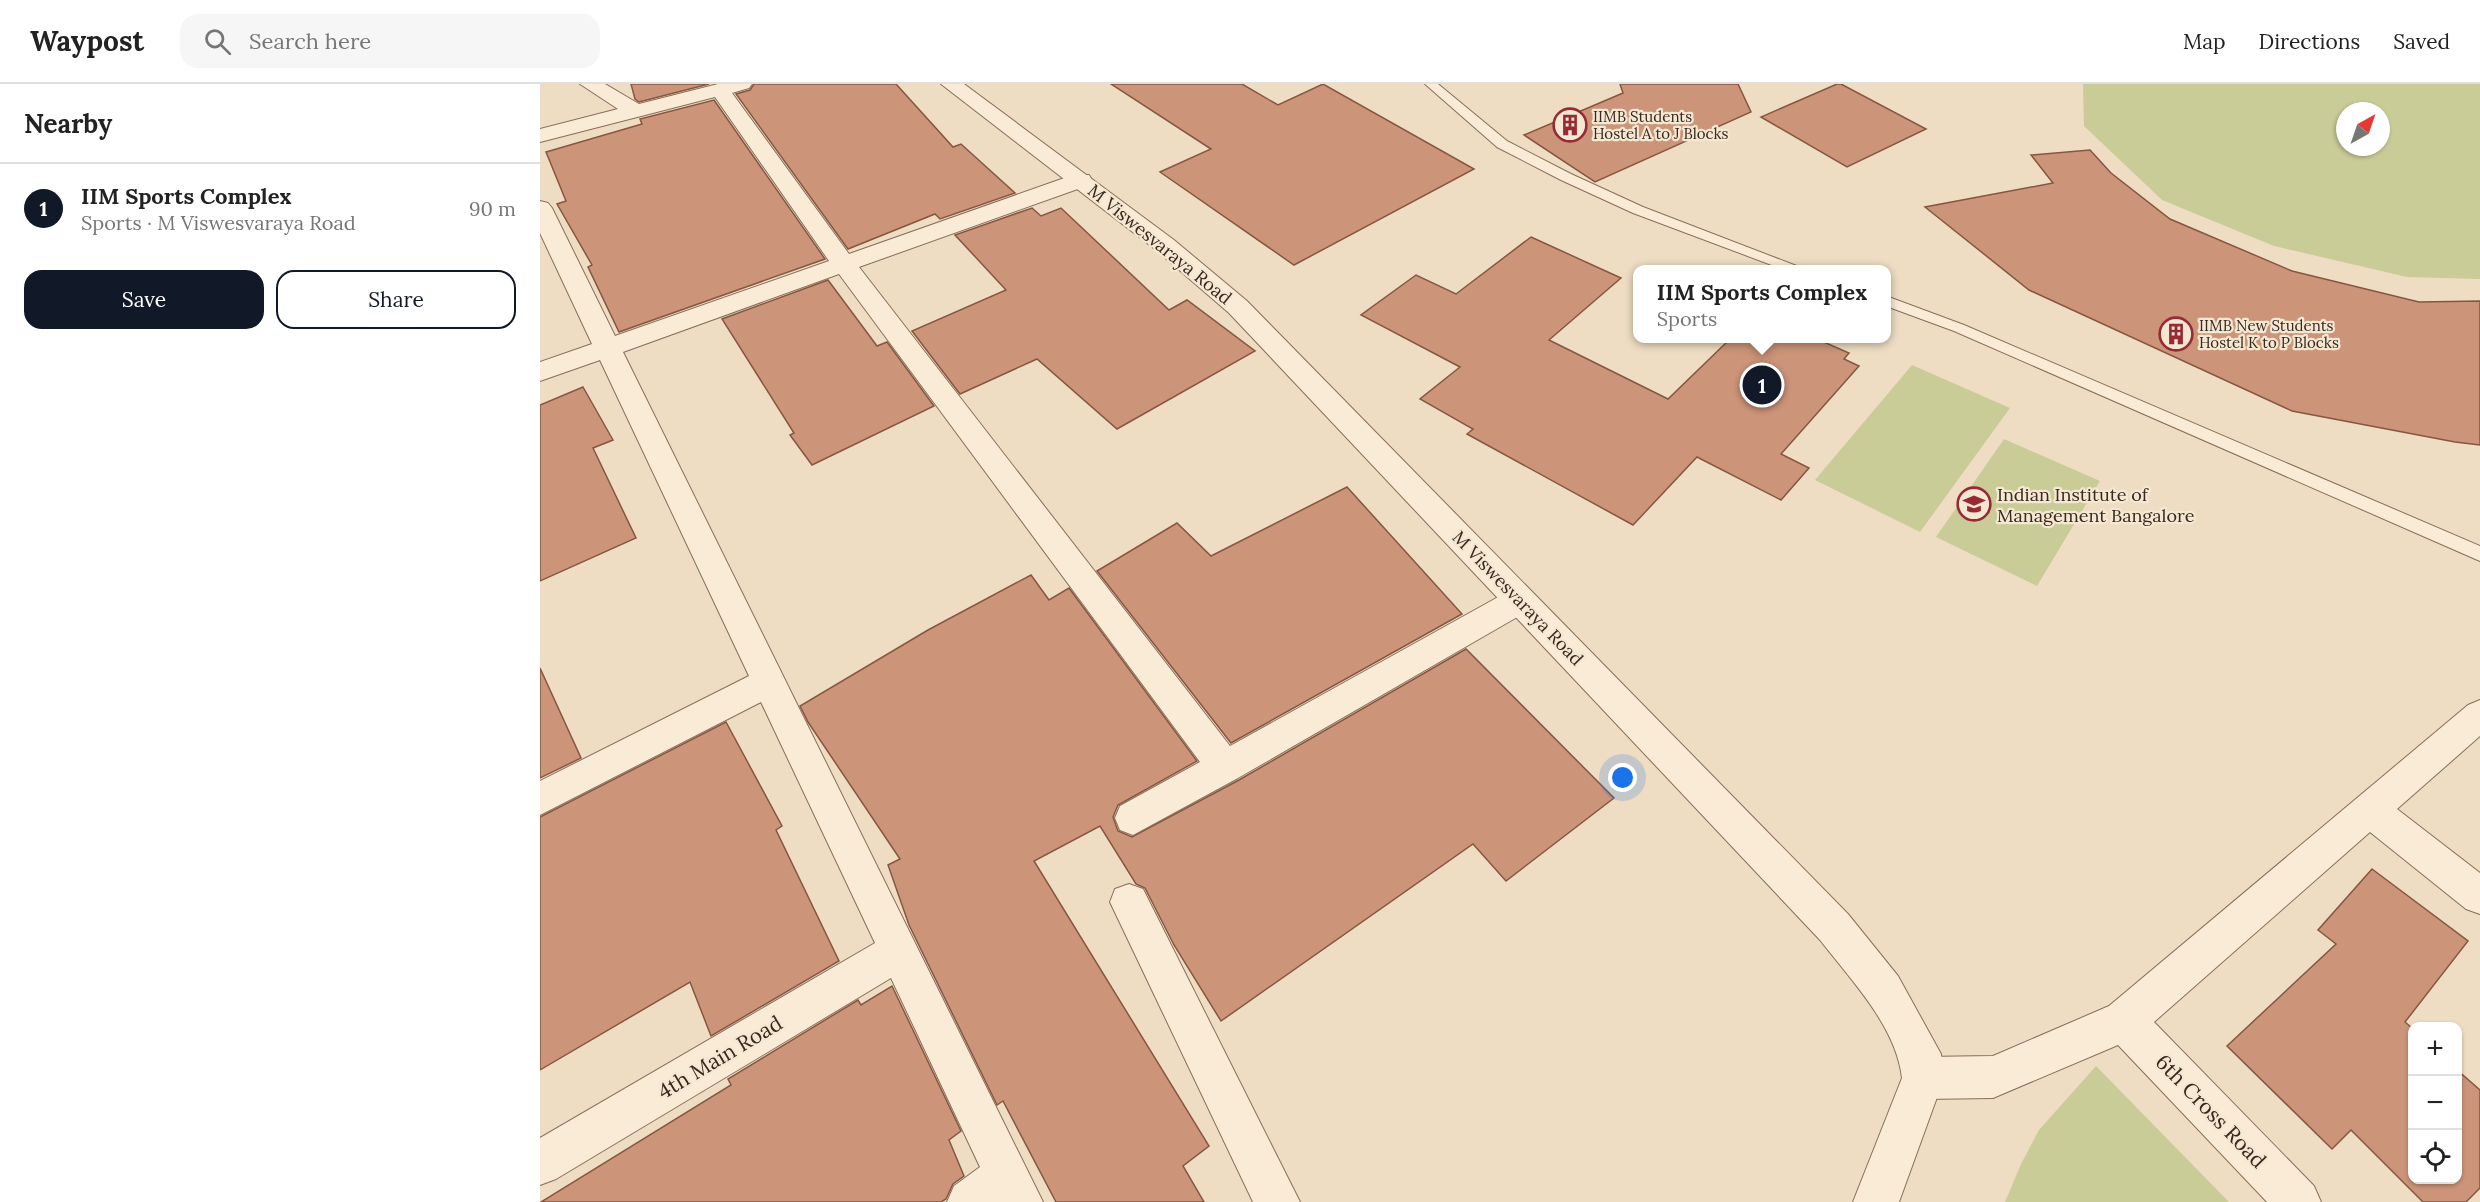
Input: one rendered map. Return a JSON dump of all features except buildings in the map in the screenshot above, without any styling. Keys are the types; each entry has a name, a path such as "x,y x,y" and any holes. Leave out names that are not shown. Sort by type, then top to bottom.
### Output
{"street":[{"path":"590,84 636,111"},
{"path":"540,136 744,84"},
{"name":"M Viswesvaraya Road","path":"951,84 1082,180 1209,280 1238,307 1834,927 1884,990 1908,1028 1920,1054 1923,1078"},
{"path":"720,90 844,264 1225,767"},
{"path":"540,372 1082,180"},
{"path":"540,208 1014,1189 970,1202"},
{"path":"1133,818 1520,600"},
{"path":"540,798 768,682"},
{"path":"1876,1202 1923,1078 1993,1077 2124,1021 2480,715"},
{"path":"2370,810 2480,896"},
{"path":"1129,902 1277,1202"},
{"name":"4th Main Road","path":"540,1163 899,951"},
{"name":"6th Cross Road","path":"2124,1021 2298,1202"}],"lane":[{"path":"1431,84 1502,144 1566,177 1638,210 1786,265"},
{"path":"1891,302 1959,328 2480,554"}],"green space":[{"path":"2083,84 2480,84 2480,279 2407,277 2274,246 2162,200 2084,126"},
{"path":"1912,365 2010,408 1920,532 1815,480"},
{"path":"2004,439 2100,481 2037,586 1936,537"},
{"path":"2096,1066 2229,1202 2005,1202 2039,1130"}],"place":[{"name":"IIMB Students Hostel A to J Blocks","path":"1570,125"},
{"name":"IIMB New Students Hostel K to P Blocks","path":"2176,334"},
{"name":"IIM Sports Complex","path":"1762,385"},
{"name":"Indian Institute of Management Bangalore","path":"1974,504"}]}
